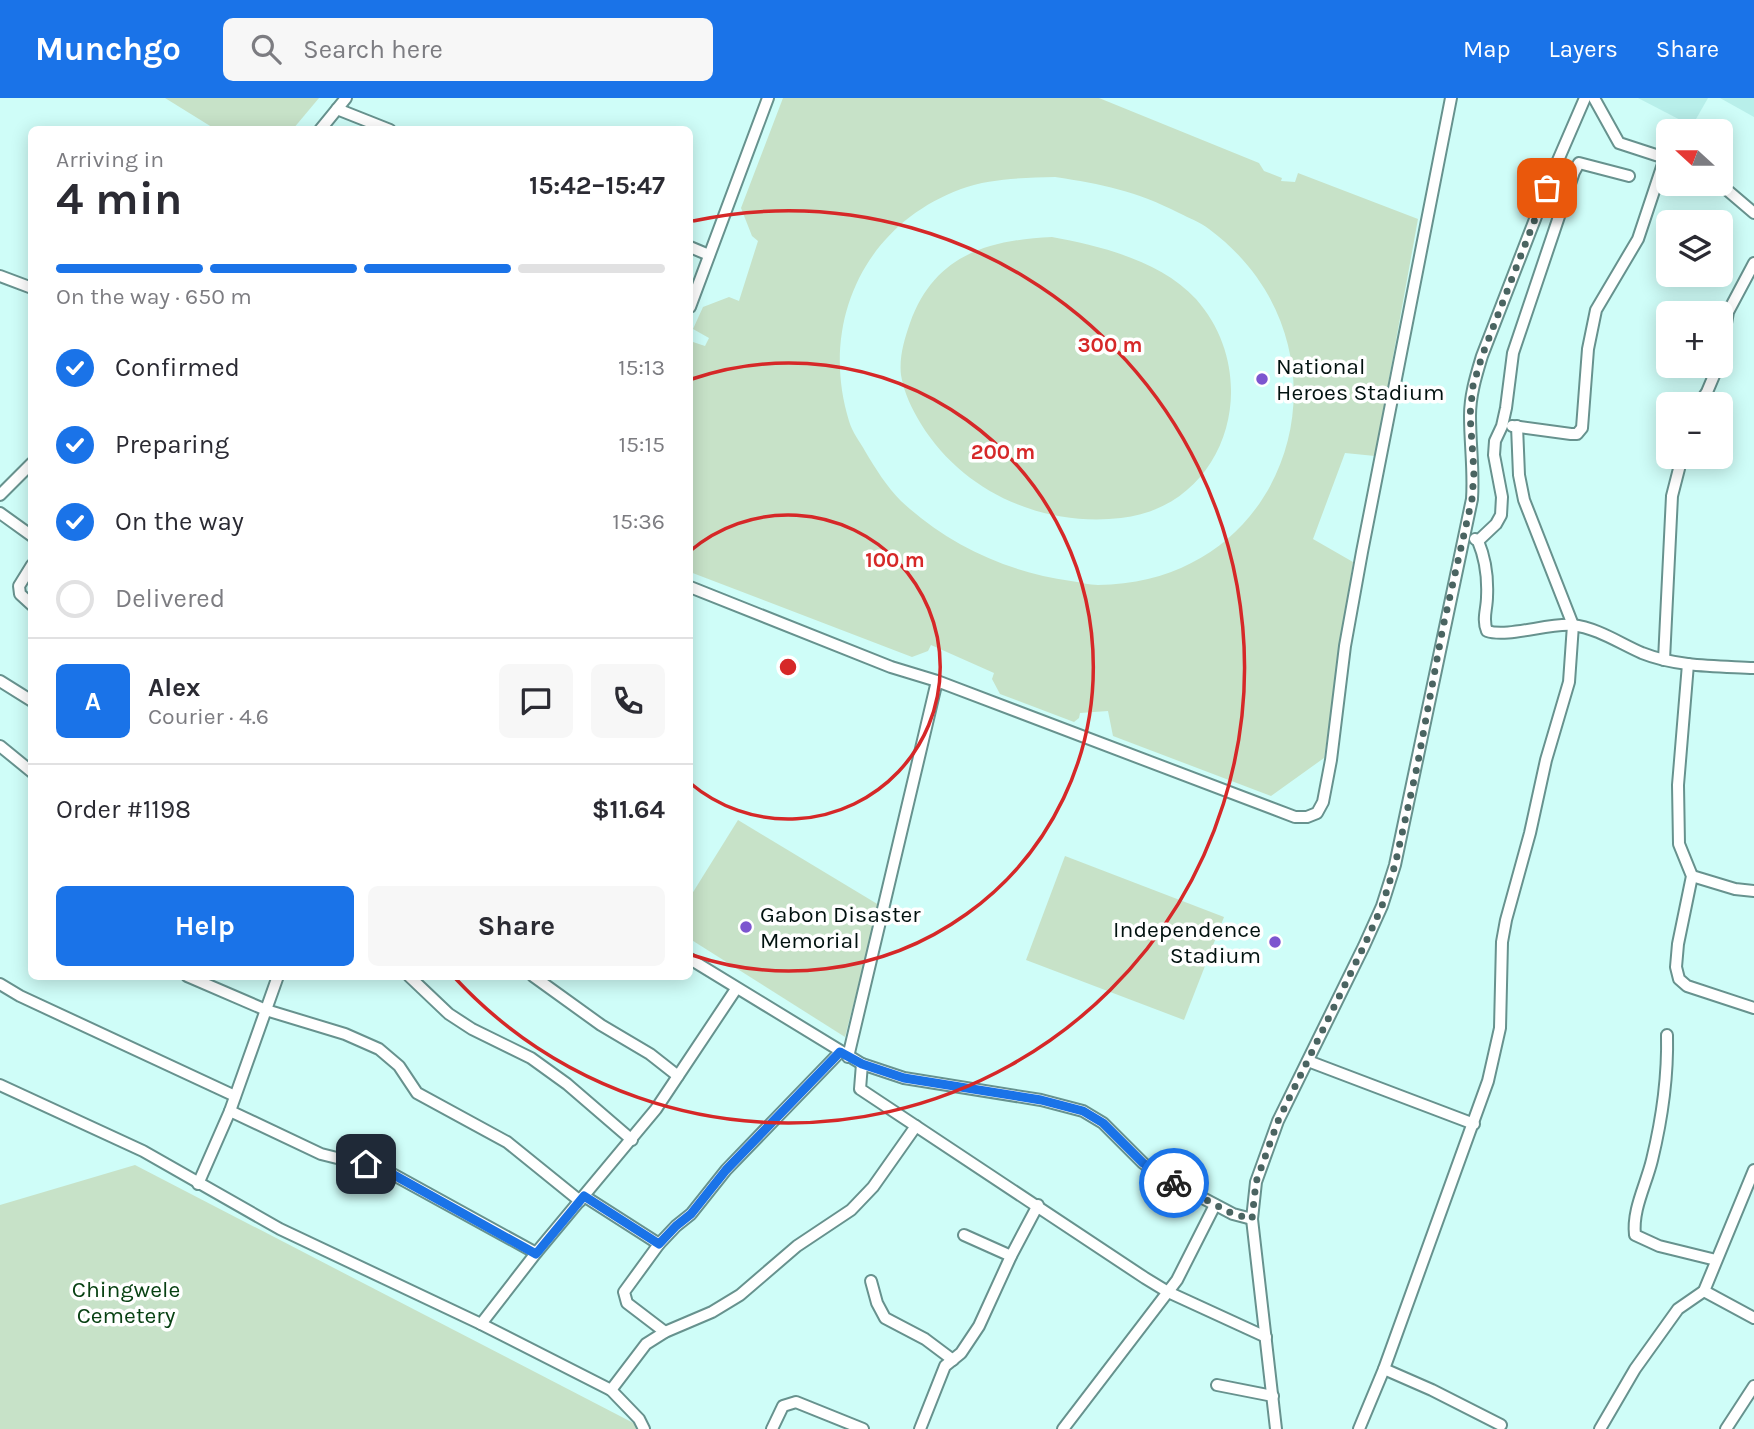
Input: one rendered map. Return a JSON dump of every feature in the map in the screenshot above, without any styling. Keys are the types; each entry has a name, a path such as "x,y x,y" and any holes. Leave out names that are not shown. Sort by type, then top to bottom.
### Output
{"street":[{"path":"323,126 346,98"},
{"path":"693,299 768,98"},
{"path":"693,588 891,667 937,681 1295,817 1307,817 1317,813 1323,802 1331,760 1345,646 1362,552 1451,98"},
{"path":"1276,1429 1252,1219 1256,1182 1269,1144 1378,916 1395,865 1472,499 1474,472 1470,415 1473,386 1482,356 1556,165 1585,98"},
{"path":"1594,98 1619,143 1656,154"},
{"path":"337,109 380,126"},
{"path":"1478,541 1496,524 1501,515 1502,497 1494,455 1495,441 1502,426 1513,353 1576,167 1579,163 1629,176"},
{"path":"1502,426 1571,434 1582,428 1588,349 1596,310 1638,239 1656,186"},
{"path":"1733,195 1754,213"},
{"path":"693,248 709,255"},
{"path":"1733,303 1754,263"},
{"path":"0,276 28,286"},
{"path":"1359,1429 1384,1369 1488,1081 1500,1028 1502,942 1506,920 1546,760 1569,682 1573,625 1524,500 1519,475 1517,426"},
{"path":"0,495 28,467"},
{"path":"1664,660 1672,496 1679,469"},
{"path":"0,513 28,533"},
{"path":"1466,534 1478,541 1485,557 1487,601 1484,620 1487,631 1573,625 1611,636 1643,653 1664,660 1754,668"},
{"path":"28,571 19,586 20,594 28,601"},
{"path":"1688,664 1678,785 1679,844 1692,876 1676,967 1679,979 1696,990 1754,1008"},
{"path":"0,681 28,698"},
{"path":"665,1332 624,1298 624,1292 659,1244 691,1214 726,1170 844,1055 937,681"},
{"path":"0,746 28,769"},
{"path":"1692,876 1735,889 1754,891"},
{"path":"693,961 862,1064 904,1078 1041,1100 1083,1111 1103,1123 1159,1175 1233,1214 1252,1219"},
{"path":"196,980 266,1010 345,1034 379,1049 399,1066 417,1093 507,1142 582,1199 659,1244"},
{"path":"198,1184 230,1111 277,980"},
{"path":"413,980 449,1014 472,1029 531,1058 567,1084 632,1140"},
{"path":"539,980 601,1025 650,1054 678,1076"},
{"path":"0,984 235,1096"},
{"path":"481,1324 656,1109 736,989"},
{"path":"1667,1035 1662,1110 1651,1163 1634,1222 1635,1235 1659,1246 1716,1260"},
{"path":"1308,1061 1474,1124"},
{"path":"862,1064 860,1089 1168,1292 1266,1337"},
{"path":"0,1085 143,1151 280,1229 481,1324 611,1390 645,1429"},
{"path":"230,1111 321,1154 385,1170 536,1254"},
{"path":"611,1390 646,1344 665,1332 712,1312 740,1295 797,1246 851,1210 873,1187 916,1125"},
{"path":"1600,1429 1635,1369 1678,1309 1704,1291 1753,1178"},
{"path":"920,1429 945,1366 961,1353 979,1326 1038,1205"},
{"path":"1063,1429 1177,1280 1215,1205"},
{"path":"964,1235 1011,1256"},
{"path":"871,1282 885,1318 925,1339 953,1360"},
{"path":"1704,1291 1754,1318"},
{"path":"1384,1369 1501,1425"},
{"path":"1217,1385 1273,1396"},
{"path":"1726,1429 1754,1386"},
{"path":"772,1429 783,1406 796,1402 863,1429"}],"shaded area":[{"path":"1638,98 1708,98 1696,119 1678,119"},
{"path":"1720,98 1754,98 1754,117"}],"green space":[{"path":"165,98 319,98 296,126 210,126"},
{"path":"783,98 1099,98 1259,163 1264,171 1282,178 1281,181 1295,182 1298,173 1418,219 1375,456 1345,453 1313,539 1353,562 1324,758 1271,796 1113,736 1108,711 1080,713 1074,722 1000,694 992,679 994,673 931,645 928,651 912,657 693,573 693,342 705,346 709,338 693,329 703,307 729,297 739,301 758,241 752,236 741,208","holes":["1055,177 1104,186 1148,199 1194,220 1209,229 1257,277 1284,332 1294,391 1286,449 1261,502 1221,545 1166,574 1098,585 1047,577 1001,563 938,531 901,501 877,471 852,429 841,384 840,348 846,314 857,282 875,252 898,227 927,205 972,185 1020,178"]},
{"path":"1052,237 1129,257 1166,275 1196,299 1217,330 1228,364 1231,399 1224,433 1210,464 1188,490 1158,508 1121,518 1091,519 1062,517 1007,500 959,469 938,448 921,424 906,394 901,369 904,342 920,300 933,282 948,267 984,248 1005,242"},
{"path":"738,820 879,905 845,1037 693,941 693,892"},
{"path":"1065,856 1224,917 1184,1020 1026,960"},
{"name":"Chingwele Cemetery","path":"135,1165 645,1429 0,1429 0,1205"}],"way so far":[{"path":"1174,1183 1233,1214 1252,1219 1256,1182 1278,1121 1382,906 1395,865 1417,767 1443,627 1469,517 1474,472 1470,415 1473,386 1547,188"}],"place":[{"name":"National Heroes Stadium","path":"1262,379"},
{"name":"Gabon Disaster Memorial","path":"746,927"},
{"name":"Independence Stadium","path":"1275,942"}],"route":[{"path":"366,1164 385,1170 422,1189 536,1254 584,1196 659,1244 691,1214 726,1170 840,1052 862,1064 904,1078 1041,1100 1083,1111 1103,1123 1143,1163 1174,1183"}]}
